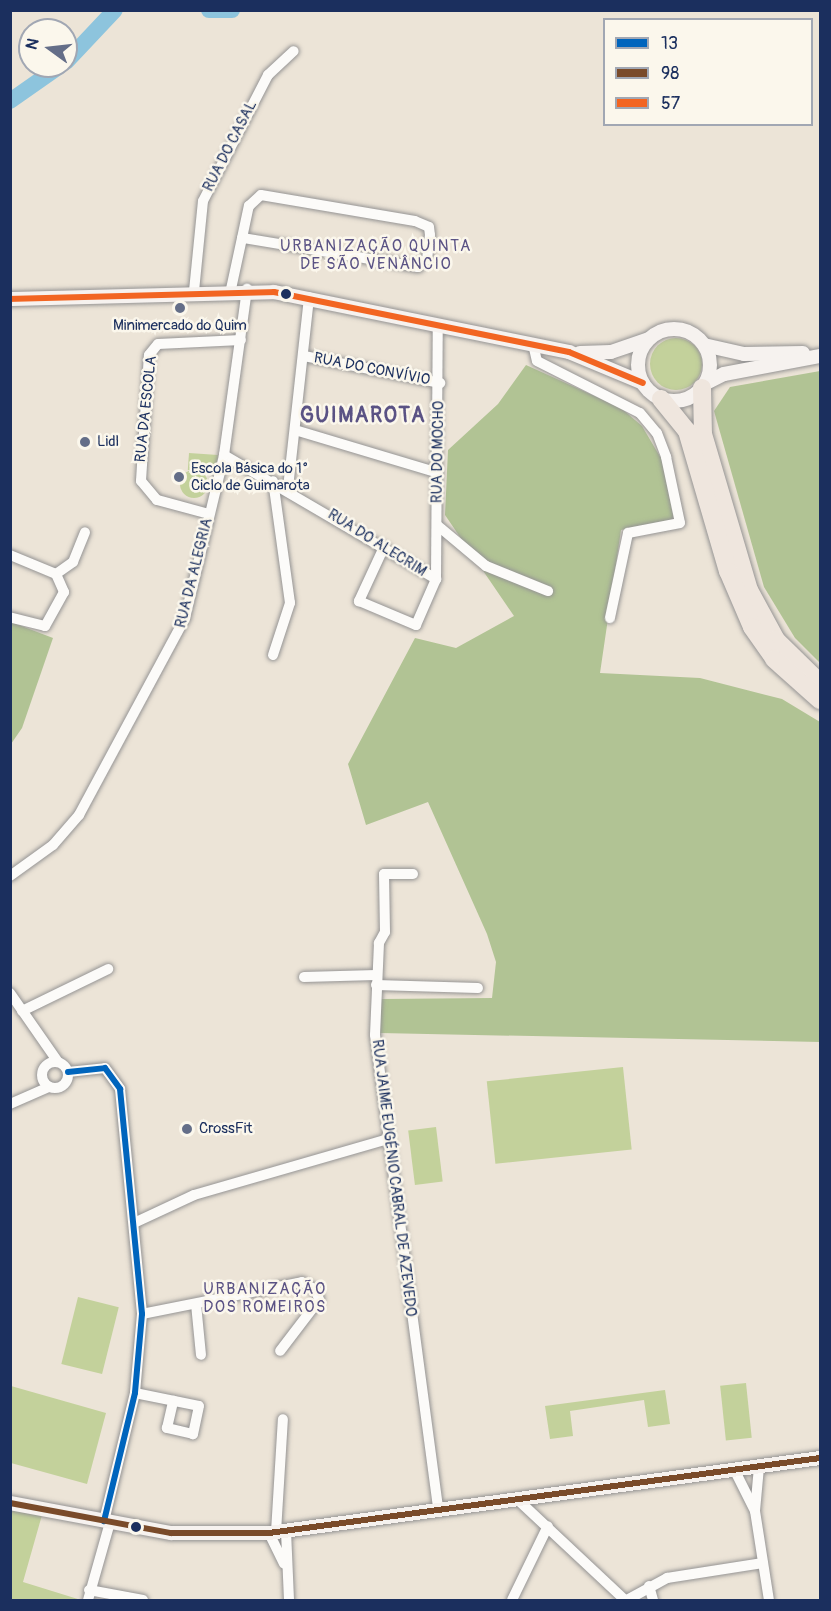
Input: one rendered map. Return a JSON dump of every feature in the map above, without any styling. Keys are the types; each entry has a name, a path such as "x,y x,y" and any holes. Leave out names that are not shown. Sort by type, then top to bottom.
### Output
{"highway":[{"path":"704,386 703,434 749,590 770,632 820,683"},
{"path":"661,399 687,430 747,618 774,659 820,700"}],"main road":[{"path":"10,299 247,289 309,297 569,352 643,382 661,399 687,399 724,374 820,354"},
{"path":"569,352 611,352 675,329 704,345 744,354 820,354"},
{"path":"643,382 638,363 652,337"},
{"path":"704,345 710,364 704,386"},
{"path":"10,1503 171,1533 277,1532 820,1458"}],"street":[{"name":"RUA DO CASAL","path":"194,291 202,201 263,82 294,51"},
{"path":"231,290 242,238 249,206 261,195 415,220 429,227 430,235 427,259 418,267 242,238"},
{"name":"RUA DA ALEGRIA","path":"10,876 53,845 79,815 167,658 185,618 224,455 247,289"},
{"path":"288,488 309,297"},
{"name":"RUA DO MOCHO","path":"436,579 440,382 438,324"},
{"name":"RUA DA ESCOLA","path":"209,514 157,500 141,481 150,351 158,344 241,340"},
{"path":"533,344 537,361 640,414 657,433 666,457 680,523 628,534 610,618"},
{"name":"RUA DO CONVÍVIO","path":"304,356 440,382"},
{"path":"295,430 438,473"},
{"name":"RUA DO ALECRIM","path":"224,455 288,488 436,579"},
{"path":"273,482 290,603 273,656"},
{"path":"437,525 486,566 548,591"},
{"path":"56,574 73,562 85,532"},
{"path":"384,547 361,590 363,604 416,625 436,579"},
{"path":"10,555 56,574 64,592 51,623 37,627 10,617"},
{"name":"RUA JAIME EUGÉNIO CABRAL DE AZEVEDO","path":"413,874 384,874 386,932 376,980 375,1035 438,1510"},
{"path":"22,1011 108,969"},
{"path":"304,977 478,988"},
{"path":"10,993 58,1062 68,1072"},
{"path":"45,1044 43,1070 49,1087"},
{"path":"31,1092 43,1070 58,1062"},
{"path":"68,1072 105,1068 118,1082 142,1314 135,1393 89,1595 143,1600"},
{"path":"10,1104 31,1092 49,1087 61,1087 68,1072"},
{"path":"134,1223 194,1195 388,1139"},
{"path":"142,1314 302,1282 316,1290 319,1300 280,1351"},
{"path":"196,1304 201,1355"},
{"path":"135,1393 173,1401"},
{"path":"283,1419 277,1532 289,1600"},
{"path":"759,1467 755,1511 769,1600"},
{"path":"735,1470 755,1511"},
{"path":"517,1499 630,1599 649,1586 680,1575 763,1563"},
{"path":"512,1600 548,1526"},
{"path":"277,1532 284,1564"},
{"path":"649,1586 654,1600"}],"green space":[{"path":"676,338 686,340 694,346 700,354 702,364 700,374 694,382 686,388 676,390 666,388 658,382 652,374 650,364 652,354 658,346 666,340"},
{"path":"526,365 621,408 642,426 662,460 674,520 621,530 600,673 700,678 782,699 820,722 820,1042 380,1033 381,999 492,998 496,962 487,934 428,802 366,825 348,764 415,638 456,648 514,616 445,515 448,450 498,404"},
{"path":"820,371 820,663 795,638 764,587 714,411 730,387"},
{"path":"189,453 218,455 217,472 188,470"},
{"path":"194,470 204,474 208,484 204,494 194,498 184,494 180,484 184,474"},
{"path":"11,622 53,638 22,728 11,744"},
{"path":"623,1067 632,1150 495,1164 487,1081"},
{"path":"436,1127 443,1182 415,1185 408,1130"},
{"path":"78,1297 119,1307 102,1374 61,1364"},
{"path":"746,1383 752,1438 726,1440 720,1386"},
{"path":"11,1386 106,1413 87,1484 11,1463"},
{"path":"665,1390 670,1424 648,1427 644,1400 570,1411 573,1436 550,1439 545,1406"},
{"path":"10,1509 42,1515 23,1582 81,1600 11,1600"}],"waterway":[{"path":"78,49 115,10"},
{"path":"209,10 232,10"},
{"path":"10,101 43,78"}],"transit line":[{"name":"57","path":"10,299 274,292 569,352 643,383"},
{"name":"13","path":"68,1072 105,1068 120,1089 142,1314 135,1393 104,1521"},
{"name":"98","path":"10,1503 171,1533 269,1533 820,1458"}],"place":[{"name":"Minimercado do Quim","path":"180,308"},
{"name":"Lidl","path":"85,442"},
{"name":"Escola Básica do 1° Ciclo de Guimarota","path":"179,477"},
{"name":"CrossFit","path":"187,1129"}],"district":[{"name":"URBANIZAÇÃO QUINTA DE SÃO VENÂNCIO","path":"376,255"},
{"name":"GUIMAROTA","path":"363,416"},
{"name":"URBANIZAÇÃO DOS ROMEIROS","path":"265,1298"}]}
